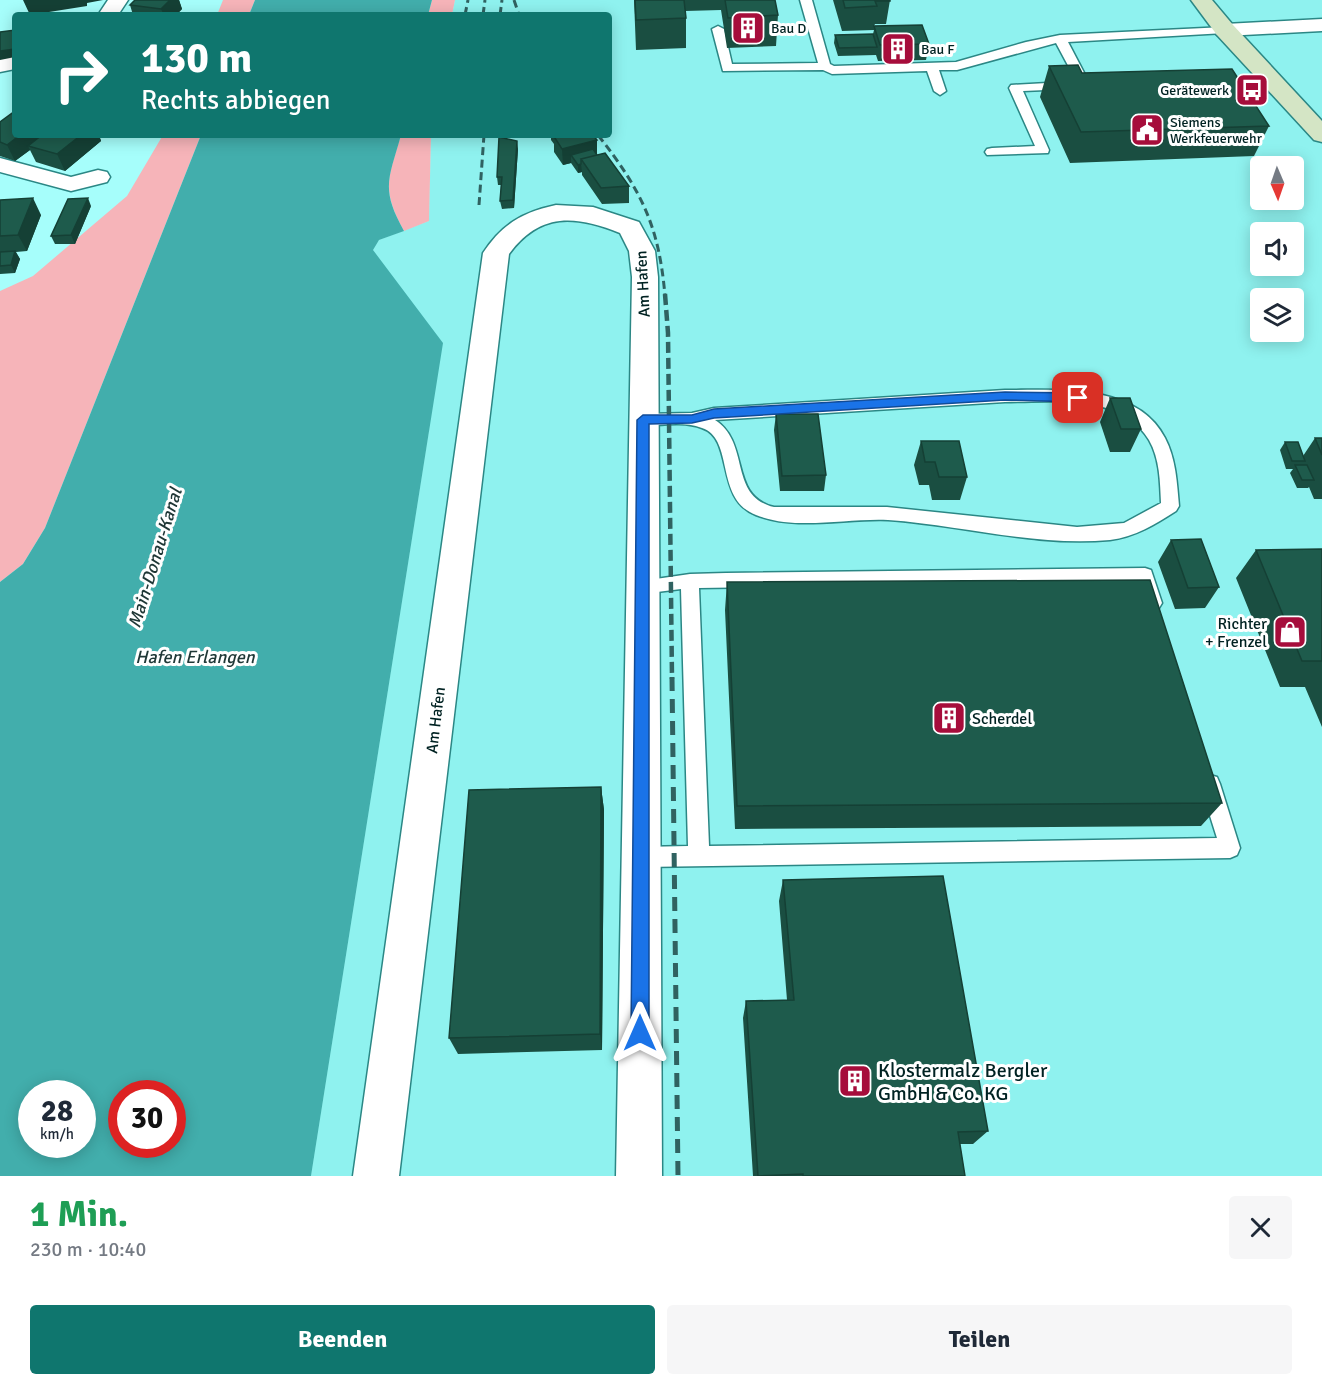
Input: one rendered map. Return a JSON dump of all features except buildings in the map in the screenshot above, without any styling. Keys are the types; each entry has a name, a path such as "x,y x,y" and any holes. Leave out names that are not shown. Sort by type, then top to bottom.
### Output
{"main road":[{"path":"1201,0 1225,30 1319,127"}],"street":[{"path":"1225,30 1322,25"},
{"path":"0,165 71,184 98,177"},
{"name":"Am Hafen","path":"376,1176 496,253 506,235 520,225 541,216 578,212 596,214 630,228 638,239 642,251 645,277 641,587 642,857 639,1176"}],"lane":[{"path":"806,0 825,66"},
{"path":"718,29 727,68 825,66 832,70 957,66 1030,45 1060,39 1225,30"},
{"path":"992,152 1043,150 1015,88 1090,85 1060,39"},
{"path":"932,67 940,91"},
{"path":"643,420 692,419 714,414 1005,396 1064,396 1094,399 1121,406 1144,419 1156,435 1167,459 1170,506 1146,523 1111,532 1088,533 1065,533 974,522 860,513 765,512 750,505 738,489 722,434 711,424 692,419"},
{"path":"641,587 690,581 1145,575 1159,620"},
{"path":"690,581 699,855"},
{"path":"642,857 1230,849 1205,769"}],"shaded area":[{"path":"223,0 255,0 250,12 218,12"},
{"path":"432,0 455,0 453,12 429,12"},
{"path":"455,0 1322,0 1322,1176 311,1176 429,431 373,250 379,240 429,221 431,138 612,138 612,12 453,12"},
{"path":"161,138 200,138 45,528 23,564 0,582 0,291 33,276 127,196"},
{"path":"400,138 431,138 429,221 404,231 390,194 389,184"}],"water":[{"path":"255,0 432,0 429,12 250,12"},
{"name":"Hafen Erlangen","path":"200,138 400,138 390,173 389,193 396,216 404,231 379,240 373,250 443,343 311,1176 0,1176 0,582 23,564 45,528"}],"railway":[{"path":"466,12 468,0"},
{"path":"483,12 485,0"},
{"path":"500,12 502,0"},
{"path":"514,0 518,12"},
{"path":"479,205 484,138"},
{"path":"600,138 637,191 653,228 665,296"},
{"path":"665,294 668,333 672,679"},
{"path":"672,677 678,1176"}],"place":[{"name":"Bau D","path":"748,28"},
{"name":"Bau F","path":"898,49"},
{"name":"Gerätewerk","path":"1252,90"},
{"name":"Siemens Werkfeuerwehr","path":"1147,130"},
{"name":"Richter + Frenzel","path":"1290,632"},
{"name":"Scherdel","path":"949,718"},
{"name":"Klostermalz Bergler GmbH & Co. KG","path":"855,1081"}],"route":[{"path":"640,1033 643,420 692,419 714,414 1005,396 1078,398"}],"water label":[{"name":"Main-Donau-Kanal","path":"155,558"}]}
